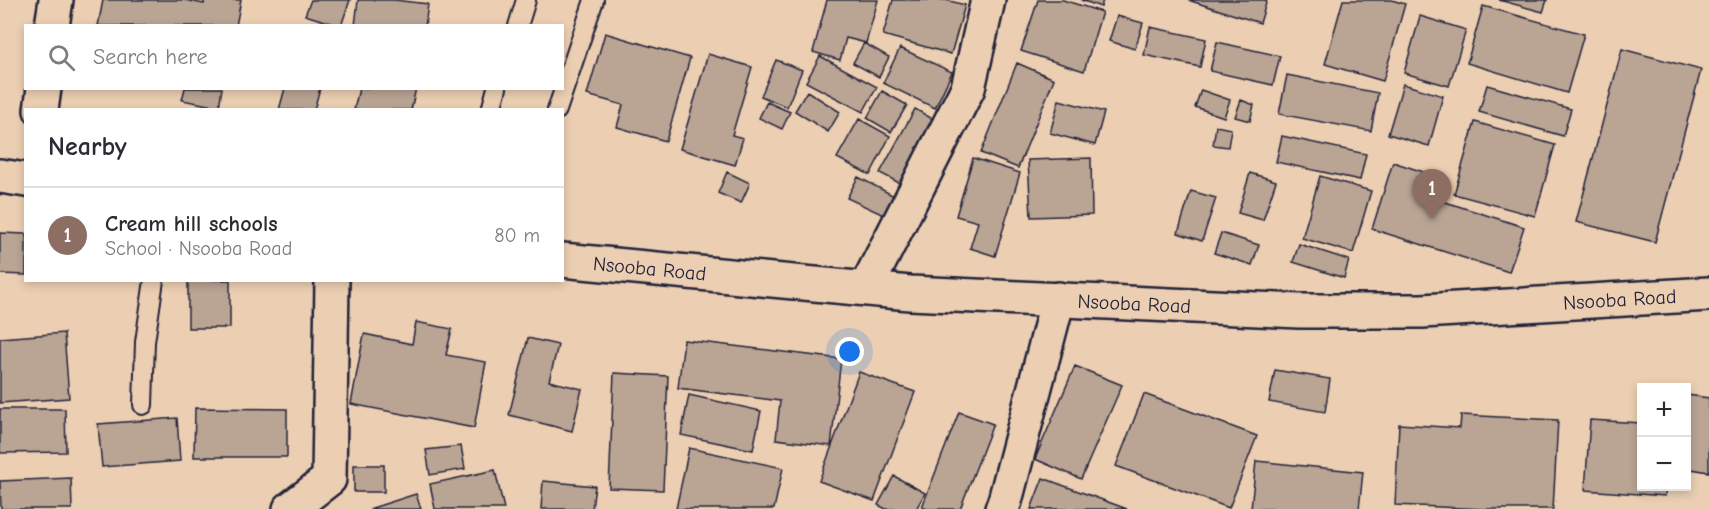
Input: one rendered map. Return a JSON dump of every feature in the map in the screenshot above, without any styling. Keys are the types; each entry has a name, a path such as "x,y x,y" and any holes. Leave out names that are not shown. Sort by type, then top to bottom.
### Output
{"street":[{"path":"52,24 56,0"},
{"path":"866,288 968,88 988,0"},
{"path":"41,108 44,90"},
{"path":"0,176 24,180"},
{"name":"Nsooba Road","path":"564,260 910,293 1299,311 1422,311 1709,294"},
{"path":"290,509 330,494 332,282"},
{"path":"1002,509 1058,299"}],"lane":[{"path":"519,24 526,0"},
{"path":"564,89 594,0"},
{"path":"492,108 497,90"},
{"path":"558,108 564,90"},
{"path":"143,405 145,342 154,282"}],"building":[{"path":"103,0 185,0 204,4 204,0 241,0 236,24 98,24"},
{"path":"311,0 350,0 342,24 305,15"},
{"path":"358,0 394,0 428,4 425,24 355,24"},
{"path":"827,0 878,0 866,43 846,38 840,60 813,52"},
{"path":"893,0 946,0 965,5 951,54 883,35"},
{"path":"1038,0 1063,0 1102,12 1084,71 1021,51"},
{"path":"1081,0 1103,0 1101,7"},
{"path":"1188,0 1267,0 1260,23"},
{"path":"1343,0 1392,0 1405,4 1383,81 1325,64"},
{"path":"1499,0 1547,0 1543,12"},
{"path":"1483,6 1584,34 1567,93 1467,63"},
{"path":"1117,16 1143,23 1135,49 1109,41"},
{"path":"1420,16 1466,30 1449,86 1404,73"},
{"path":"1150,27 1206,39 1200,67 1144,55"},
{"path":"605,33 690,58 666,141 617,127 623,105 587,95"},
{"path":"1217,42 1280,56 1273,85 1210,71"},
{"path":"864,43 889,57 879,77 853,63"},
{"path":"900,48 952,72 935,108 883,83"},
{"path":"1622,49 1701,70 1655,242 1576,222"},
{"path":"708,54 752,67 732,135 743,138 735,165 680,149"},
{"path":"820,56 877,87 863,112 806,82"},
{"path":"776,60 802,70 787,107 761,96"},
{"path":"1017,63 1054,79 1018,168 981,153"},
{"path":"1287,75 1378,93 1371,131 1279,114"},
{"path":"1403,84 1443,96 1429,146 1388,134"},
{"path":"1487,85 1571,109 1563,136 1479,112"},
{"path":"184,90 222,90 219,107 182,100"},
{"path":"284,90 319,90 315,108 280,108"},
{"path":"359,90 416,90 411,108 354,108"},
{"path":"1201,90 1230,100 1224,117 1195,107"},
{"path":"807,91 840,112 828,132 795,111"},
{"path":"882,91 907,105 891,132 867,118"},
{"path":"1059,100 1104,112 1095,145 1050,133"},
{"path":"1241,100 1254,105 1250,121 1235,117"},
{"path":"767,102 790,112 782,129 759,118"},
{"path":"915,109 938,122 903,185 880,173"},
{"path":"859,119 890,136 870,175 837,158"},
{"path":"1475,122 1555,145 1535,216 1454,194"},
{"path":"1216,126 1231,129 1228,147 1213,145"},
{"path":"1282,136 1366,154 1360,180 1276,162"},
{"path":"973,158 1020,173 995,256 970,248 978,222 956,216"},
{"path":"1091,158 1092,215 1031,217 1028,160"},
{"path":"1393,162 1445,179 1439,200 1524,227 1509,272 1372,229"},
{"path":"727,172 750,183 741,203 718,193"},
{"path":"1250,173 1276,181 1263,220 1238,213"},
{"path":"1320,176 1371,191 1353,253 1302,238"},
{"path":"858,177 898,198 888,217 847,198"},
{"path":"1191,191 1216,198 1202,241 1178,233"},
{"path":"0,233 24,234 24,275 0,274"},
{"path":"1221,233 1259,245 1252,265 1214,253"},
{"path":"1299,244 1349,260 1344,278 1293,262"},
{"path":"188,282 230,282 230,328 188,328"},
{"path":"416,322 452,329 446,355 486,362 474,428 351,404 364,334 412,344"},
{"path":"64,333 69,398 0,403 0,338"},
{"path":"528,338 558,345 549,381 582,389 572,431 509,415"},
{"path":"684,340 841,359 831,446 776,439 780,401 678,388"},
{"path":"1075,366 1122,385 1081,479 1035,459"},
{"path":"1275,370 1330,379 1325,412 1269,402"},
{"path":"859,372 915,392 874,501 819,481"},
{"path":"614,373 668,376 663,490 609,488"},
{"path":"1144,394 1257,436 1229,508 1116,466"},
{"path":"689,395 761,411 753,450 681,435"},
{"path":"1691,396 1709,398 1709,472 1691,469"},
{"path":"195,408 287,409 287,457 194,457"},
{"path":"0,409 65,409 66,452 0,453"},
{"path":"959,412 993,424 960,509 927,509 922,507"},
{"path":"1461,415 1558,420 1553,509 1395,505 1399,424 1460,428"},
{"path":"177,418 180,461 102,467 98,424"},
{"path":"1590,420 1637,423 1637,491 1666,491 1665,496 1585,490"},
{"path":"461,446 465,469 430,475 426,450"},
{"path":"689,448 783,468 774,509 676,509"},
{"path":"1256,461 1363,472 1359,509 1251,509"},
{"path":"354,465 384,465 384,492 354,492"},
{"path":"495,470 504,509 435,509 430,484"},
{"path":"894,476 925,493 916,509 886,509 878,505"},
{"path":"71,478 72,509 1,509 0,481"},
{"path":"1043,478 1127,509 1031,509"},
{"path":"543,481 595,486 592,509 541,509"},
{"path":"416,494 421,509 369,509"}],"place":[{"name":"Cream hill schools","path":"1432,219"}]}
